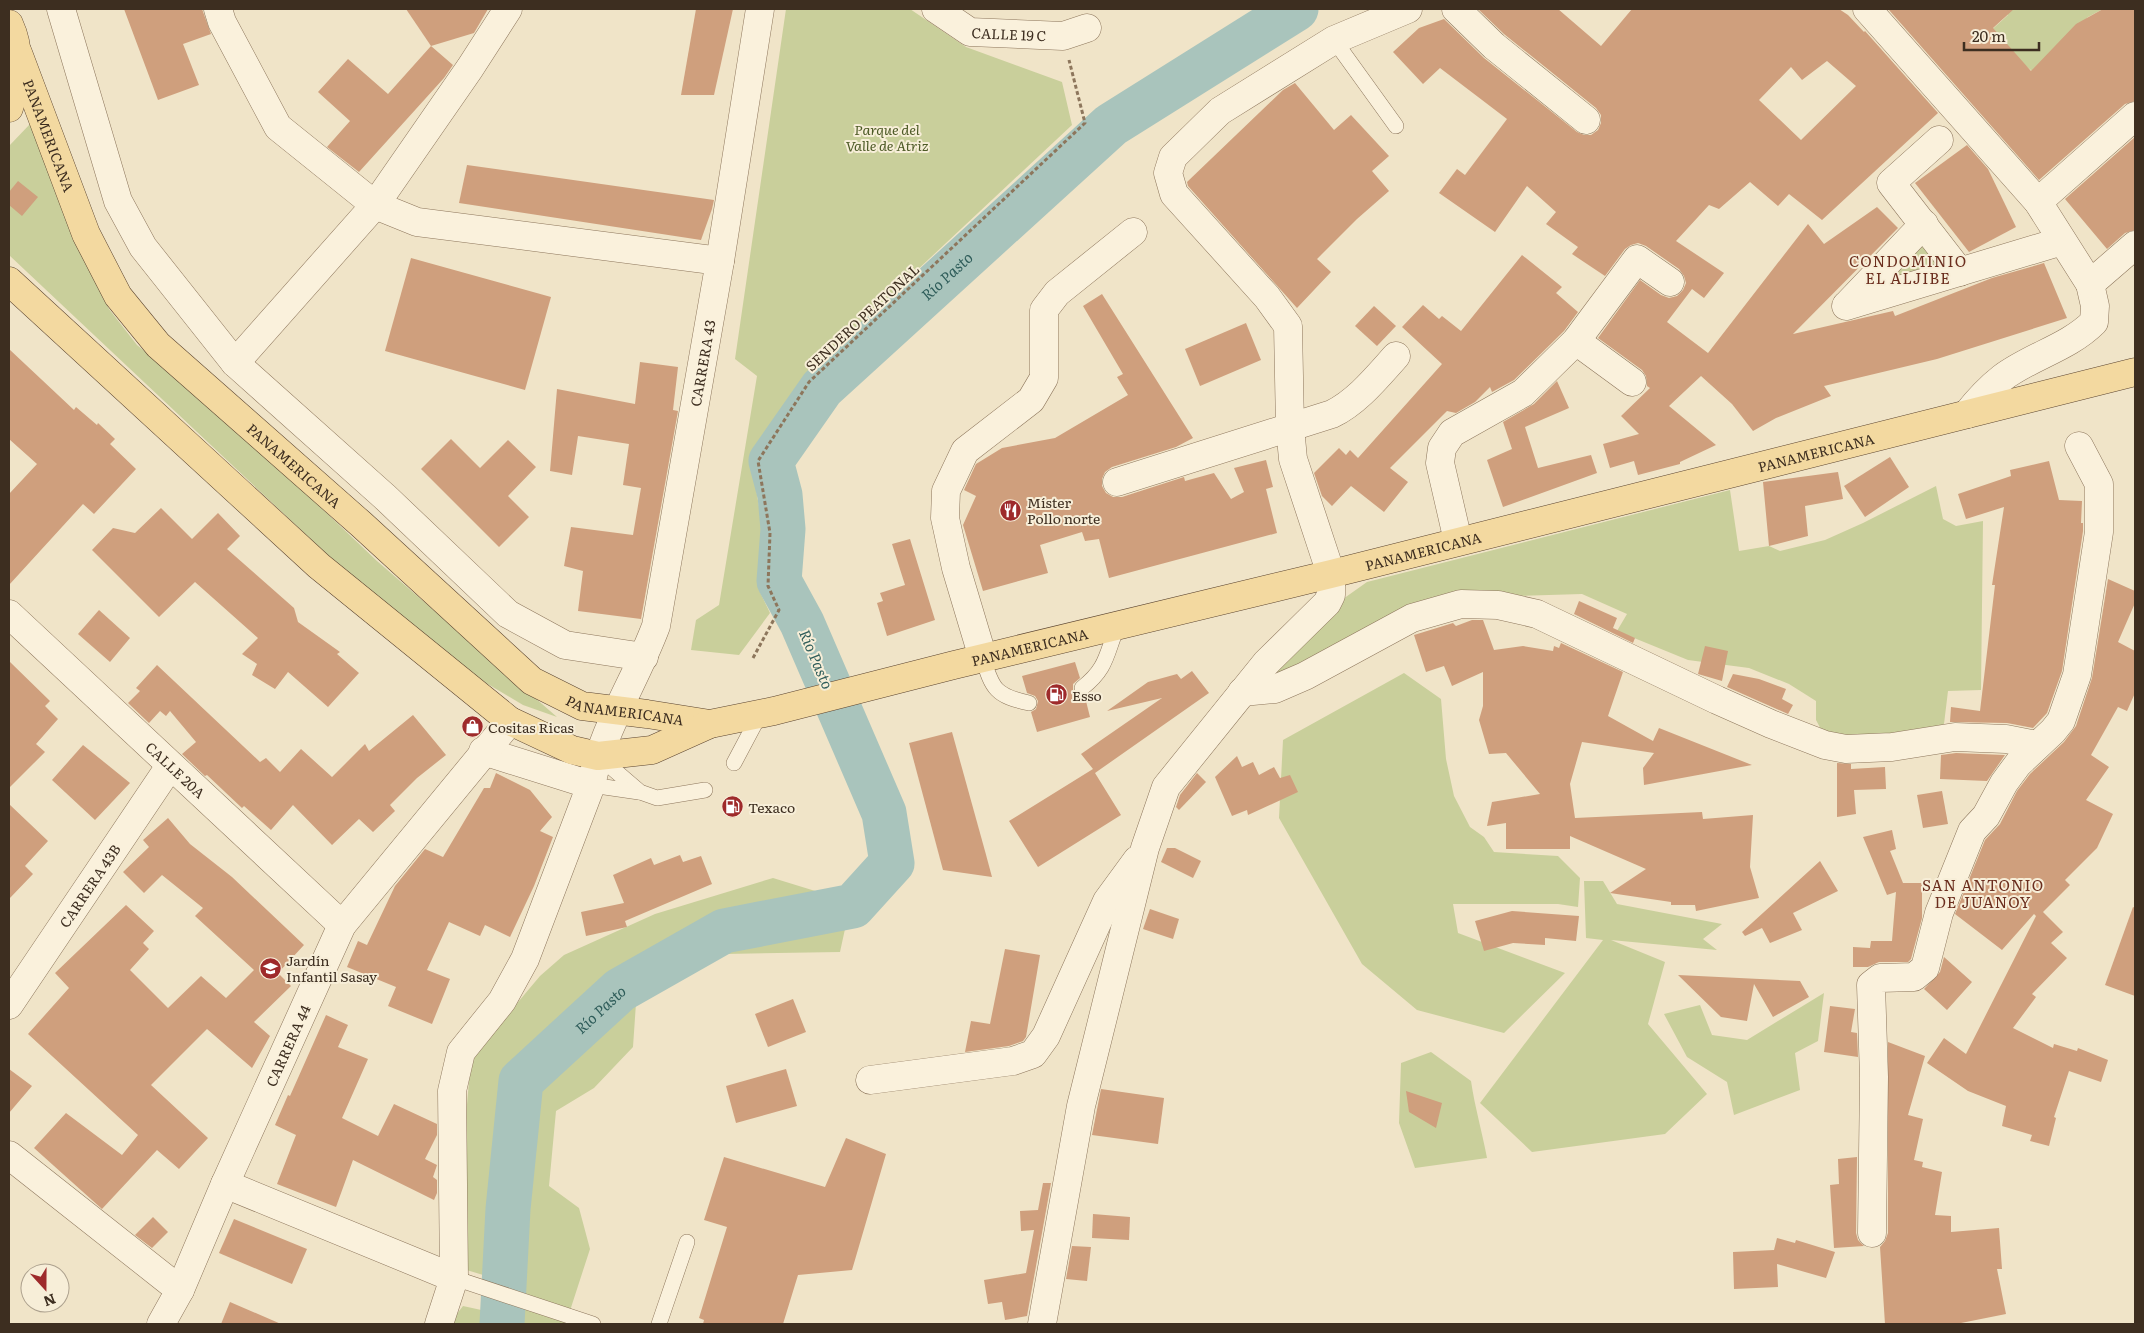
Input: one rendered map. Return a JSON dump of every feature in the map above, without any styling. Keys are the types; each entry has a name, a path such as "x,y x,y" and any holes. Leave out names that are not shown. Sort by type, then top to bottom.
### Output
{"main road":[{"path":"9,23 18,53 17,82 9,108"},
{"name":"PANAMERICANA","path":"18,53 86,234 118,296 158,345 361,524 532,681 582,706 710,724"},
{"name":"PANAMERICANA","path":"9,281 319,566 510,721 572,750 598,756 652,750 710,724 767,712 906,676 1331,574 2135,372"}],"street":[{"path":"61,9 118,201 142,247 235,363 385,497 508,614 565,645 644,657"},
{"path":"218,9 222,22 278,127 375,205 417,222 720,261"},
{"path":"235,363 375,205 470,68 508,9"},
{"name":"CARRERA 43","path":"439,1324 454,1278 452,1091 461,1052 502,1001 525,959 591,785 598,756 644,657 656,626 720,261 760,9"},
{"name":"CALLE 19 C","path":"936,9 970,32 1075,32"},
{"path":"1042,1324 1081,1106 1145,848 1166,787 1266,663 1327,603 1331,595 1331,574 1294,459 1290,426 1288,326 1267,297 1174,194 1168,174 1173,157 1220,112 1334,40 1408,9"},
{"path":"1456,9 1494,46 1586,120"},
{"path":"1867,9 2038,202 2090,284 2095,306 2094,322 2081,335 2003,377 1983,394 1968,414"},
{"path":"2038,202 2135,116"},
{"path":"1939,140 1891,183 1960,272"},
{"path":"1924,224 1846,306 2062,241"},
{"path":"983,658 956,568 945,518 946,491 965,451 1031,400 1039,390 1044,378 1044,310 1057,293 1133,232"},
{"path":"2090,284 2135,245"},
{"path":"1458,541 1440,463 1442,448 1452,433 1523,393 1576,341 1637,259 1670,282"},
{"path":"1576,341 1632,382"},
{"path":"1117,482 1341,410 1373,382 1396,356"},
{"path":"1872,1233 1874,1077 1871,985 1880,978 1914,977 1925,968 1939,913 1972,831 1986,816 2004,783 2018,764 2054,731 2061,722 2077,675 2099,532 2099,484 2079,446"},
{"path":"361,524 385,497"},
{"path":"1242,692 1275,689 1305,676 1412,618 1460,604 1498,605 1537,614 1717,700 1825,744 1846,749 1892,747 1955,737 2006,739 2037,745"},
{"name":"CALLE 20A","path":"9,614 342,925"},
{"name":"CARRERA 44","path":"161,1324 180,1290 225,1184 342,925 483,751 510,721"},
{"path":"483,751 591,785"},
{"name":"CARRERA 43B","path":"9,1005 170,766"},
{"path":"870,1080 1013,1061 1033,1054 1046,1036 1107,901 1145,848"},
{"path":"9,1155 180,1290"},
{"path":"225,1184 454,1278"}],"lane":[{"path":"1334,40 1396,126"},
{"path":"1082,688 1097,676 1107,659 1118,625"},
{"path":"983,658 990,681 999,694 1011,699 1029,702"},
{"path":"734,763 767,712"},
{"path":"598,756 640,792"},
{"path":"591,785 640,792 657,798 705,790"},
{"path":"659,1324 687,1242"},
{"path":"454,1278 593,1324"}],"path":[{"name":"SENDERO PEATONAL","path":"753,658 779,610 768,586 770,534 758,461 809,382 1085,123 1075,32"}],"green space":[{"name":"Parque del Valle de Atriz","path":"786,9 910,9 966,47 1062,82 1072,125 803,377 751,458 764,537 759,590 770,613 739,655 691,650 696,620 719,605 757,376 735,359"},
{"path":"2004,9 2103,9 2088,17 2032,71 2026,66 1965,54 2008,15"},
{"path":"31,123 66,220 109,309 137,345 229,420 377,561 557,717 523,705 486,683 436,648 352,578 9,255 9,146"},
{"path":"1923,233 1950,267 1897,279 1888,269"},
{"path":"1936,486 1943,519 1956,526 1983,521 1981,690 1948,691 1944,724 1931,732 1917,737 1902,740 1870,740 1824,735 1816,720 1816,701 1789,684 1749,668 1688,660 1617,631 1627,614 1582,594 1479,597 1278,683 1268,666 1343,599 1367,582 1730,490 1739,551 1769,546 1780,551 1825,540"},
{"path":"1404,673 1441,699 1446,759 1454,796 1470,827 1484,837 1494,852 1558,856 1580,878 1578,907 1558,904 1453,904 1458,933 1565,973 1504,1033 1417,1010 1362,964 1279,818 1283,740"},
{"path":"773,878 825,894 845,929 840,952 724,954 685,970 636,1003 633,1047 594,1088 556,1111 549,1186 579,1208 590,1249 566,1323 449,1324 463,1306 495,1313 503,1281 460,1268 459,1197 471,1058 540,976 564,955 655,914"},
{"path":"1584,881 1603,881 1617,904 1722,924 1703,939 1717,950 1611,940 1665,962 1648,1024 1707,1094 1665,1134 1532,1152 1480,1103 1603,940 1586,938"},
{"path":"1824,993 1818,1041 1795,1053 1800,1090 1734,1115 1727,1082 1687,1057 1664,1014 1700,1005 1712,1035 1747,1040"},
{"path":"1431,1052 1471,1081 1487,1158 1415,1168 1399,1123 1401,1063"}],"building":[{"path":"124,9 202,9 211,34 183,44 199,85 158,100"},
{"path":"406,9 488,9 474,33 431,46"},
{"path":"696,9 733,9 714,95 681,95"},
{"path":"1478,9 1558,9 1601,46 1632,9 1839,9 1865,31 1938,113 1822,220 1789,194 1778,206 1750,182 1719,209 1709,205 1676,241 1724,273 1704,298 1692,289 1667,322 1708,353 1808,224 1824,244 1877,207 1898,228 1793,334 1893,311 1895,316 1992,278 2044,263 2067,318 1937,359 1824,386 1831,396 1776,418 1753,431 1732,404 1701,376 1669,406 1716,445 1680,462 1680,464 1638,475 1634,461 1610,468 1603,444 1639,434 1621,416 1650,388 1647,386 1646,376 1642,370 1598,338 1640,280 1661,295 1669,298 1677,296 1683,290 1686,283 1679,269 1646,246 1638,243 1625,249 1605,276 1572,254 1578,247 1546,224 1556,212 1527,186 1495,232 1439,193 1457,169 1465,175 1507,119 1440,68 1423,84 1393,52 1419,28 1444,19 1484,58 1577,132 1591,135 1598,130 1601,123 1601,115 1596,108 1504,34","holes":["1827,61 1856,86 1801,140 1759,100 1791,67 1802,80"]},
{"path":"1890,9 2014,9 1993,28 2031,71 2076,24 2103,9 2135,9 2135,101 2125,104 2039,180"},
{"path":"431,46 453,65 444,78 359,172 327,147 350,121 318,92 348,59 388,94"},
{"path":"1295,83 1334,130 1351,115 1389,156 1372,171 1389,191 1357,219 1317,259 1331,272 1297,308 1188,186 1187,182 1283,90"},
{"path":"2135,137 2135,230 2125,233 2107,249 2065,199"},
{"path":"1967,145 1988,169 2016,227 1969,252 1915,183"},
{"path":"467,165 714,200 701,240 459,203"},
{"path":"18,181 38,197 22,216 9,205 9,192"},
{"path":"1522,255 1562,287 1556,293 1578,312 1564,331 1514,380 1492,392 1490,387 1475,402 1456,413 1447,411 1390,468 1408,482 1384,512 1351,486 1332,506 1322,496 1314,473 1339,448 1346,455 1350,450 1358,458 1442,364 1402,327 1423,305 1439,319 1442,316 1461,331"},
{"path":"411,258 551,297 525,390 385,351"},
{"path":"1102,294 1193,438 1176,447 1112,467 1105,472 1102,479 1102,486 1106,493 1113,497 1122,497 1184,477 1185,481 1214,473 1231,499 1244,492 1234,468 1266,460 1273,487 1266,489 1277,533 1109,578 1099,539 1085,541 1082,532 1040,545 1048,573 983,591 963,525 976,496 964,490 976,464 1002,448 1055,438 1128,395 1117,377 1123,374 1083,306"},
{"path":"1374,306 1396,326 1377,346 1355,326"},
{"path":"1246,323 1261,360 1200,386 1185,349"},
{"path":"9,349 74,410 76,407 97,425 98,423 115,439 110,444 136,469 94,514 83,504 9,585 9,494 37,464 9,439"},
{"path":"640,362 678,367 673,410 678,411 641,619 578,611 583,571 564,566 571,527 633,535 641,488 623,485 629,444 578,436 572,475 550,471 557,389 635,404"},
{"path":"1557,381 1569,408 1525,427 1538,468 1591,455 1597,473 1503,507 1487,460 1512,449 1503,422 1534,404"},
{"path":"451,439 480,468 508,440 536,467 508,496 529,517 499,547 421,469"},
{"path":"1890,457 1909,487 1865,517 1844,486"},
{"path":"2049,461 2059,500 2082,501 2081,523 2083,523 2083,531 2062,671 2047,713 2033,728 2007,723 1950,722 1951,707 1980,711 1995,585 1992,585 2004,507 1966,519 1958,494 2011,476 2010,470"},
{"path":"1838,472 1843,499 1805,506 1808,536 1769,546 1763,482"},
{"path":"161,508 192,539 218,513 240,536 227,549 294,608 298,622 340,652 337,654 359,673 328,707 288,672 275,689 252,675 257,664 242,654 258,638 195,582 159,617 92,550 113,528 135,533"},
{"path":"910,539 935,620 887,636 877,603 883,601 880,593 905,585 892,544"},
{"path":"2108,579 2135,591 2135,603 2118,642 2135,651 2135,693 2127,711 2118,707 2091,755 2109,767 2086,800 2113,814 2097,848 2065,880 2070,885 2043,912 2063,932 2051,943 2067,958 2032,994 2036,997 2013,1028 2053,1048 2054,1044 2077,1051 2078,1048 2108,1060 2101,1082 2069,1071 2054,1117 2056,1118 2049,1146 2030,1141 2032,1135 2002,1126 2006,1106 1968,1091 1927,1063 1944,1038 1966,1054 2036,916 2034,914 2002,950 1955,914 1985,840 2000,824 2017,791 2030,774 2064,742 2076,726 2092,678"},
{"path":"1579,601 1617,618 1613,628 1635,638 1633,643 1574,614"},
{"path":"99,610 130,638 110,662 78,634"},
{"path":"1472,620 1483,620 1494,650 1523,646 1553,651 1554,646 1559,648 1561,643 1623,672 1608,716 1653,741 1659,728 1752,765 1644,785 1643,768 1654,753 1582,742 1570,784 1575,818 1702,812 1703,819 1753,815 1750,867 1759,898 1696,911 1695,905 1671,905 1671,902 1610,893 1646,869 1570,836 1570,849 1506,849 1506,823 1487,826 1492,802 1540,794 1506,753 1489,754 1479,720 1483,706 1483,672 1452,686 1444,666 1426,672 1414,635 1453,623 1456,626"},
{"path":"1705,646 1728,651 1722,681 1698,674"},
{"path":"9,661 50,701 45,706 58,719 36,744 45,752 9,788"},
{"name":"Esso","path":"1075,662 1080,678 1073,684 1073,690 1078,697 1085,697 1090,717 1037,732 1031,712 1036,709 1038,701 1035,696 1027,693 1022,676"},
{"path":"157,665 260,762 266,758 280,772 301,749 332,777 365,744 369,751 413,715 446,755 417,778 390,805 395,811 373,832 359,819 332,845 293,805 271,830 244,806 242,808 182,754 196,742 170,711 166,716 160,711 149,723 128,703 140,691 136,688"},
{"path":"1192,671 1209,693 1095,773 1121,815 1038,867 1009,821 1093,769 1081,754 1162,698 1107,711 1148,682 1177,674 1181,679"},
{"path":"1733,674 1759,679 1786,689 1782,699 1793,705 1788,714 1727,687"},
{"path":"952,732 992,877 943,870 909,743"},
{"path":"83,745 130,783 95,820 52,780"},
{"path":"1956,753 2005,755 1987,781 1940,779 1941,755"},
{"path":"1237,756 1242,767 1253,762 1259,775 1274,767 1280,778 1290,775 1298,792 1248,815 1247,810 1232,816 1215,777"},
{"path":"1837,763 1851,764 1851,769 1885,767 1886,789 1854,790 1856,814 1837,817"},
{"path":"496,773 530,790 552,817 540,831 553,837 534,886 510,937 485,925 480,936 449,922 427,970 450,979 432,1024 388,1006 396,987 347,967 358,941 367,945 395,886 425,849 443,857 484,788 490,788"},
{"path":"1197,773 1206,782 1179,810 1176,807 1180,795"},
{"path":"1942,791 1948,824 1923,828 1917,795"},
{"path":"9,804 48,841 25,866 33,874 9,899"},
{"path":"168,818 190,844 232,877 304,945 278,973 291,986 254,1022 270,1036 252,1068 207,1029 151,1085 208,1138 179,1169 157,1150 102,1209 34,1148 66,1113 122,1155 138,1135 28,1034 69,988 55,973 126,905 154,931 143,943 149,949 130,970 168,1008 201,976 226,998 254,970 195,916 203,908 162,875 144,893 123,872 149,847 143,840"},
{"path":"1892,830 1896,849 1890,851 1903,883 1922,883 1922,918 1911,959 1908,962 1879,962 1868,967 1853,967 1853,947 1870,948 1871,941 1892,941 1896,892 1887,895 1863,837"},
{"path":"1167,848 1175,848 1201,861 1193,878 1161,862"},
{"path":"680,855 683,862 701,856 712,884 625,921 627,927 586,936 581,912 624,903 613,875 651,858 654,865"},
{"path":"1820,861 1838,891 1793,913 1802,930 1770,943 1762,928 1745,936 1742,932"},
{"path":"2133,907 2135,908 2135,996 2105,985"},
{"path":"1150,909 1179,919 1173,939 1143,929"},
{"path":"1512,911 1579,916 1576,941 1545,938 1545,945 1513,943 1484,951 1475,921"},
{"path":"1005,949 1040,955 1026,1037 1023,1041 1009,1046 965,1052 971,1021 990,1024"},
{"path":"1944,957 1972,982 1947,1010 1924,989 1940,972"},
{"path":"1678,975 1800,981 1809,997 1773,1017 1754,984 1747,1021 1721,1017"},
{"path":"793,999 806,1032 768,1047 755,1014"},
{"path":"1830,1006 1855,1009 1851,1032 1857,1033 1858,1057 1824,1052"},
{"path":"326,1015 348,1025 338,1047 368,1059 342,1118 378,1136 394,1104 437,1124 437,1135 425,1159 437,1165 433,1177 437,1180 437,1193 434,1200 353,1160 336,1207 277,1184 296,1135 275,1125"},
{"path":"1888,1042 1925,1056 1908,1115 1923,1119 1914,1160 1923,1162 1922,1167 1942,1172 1935,1215 1951,1216 1951,1232 1999,1228 2002,1269 1997,1269 2006,1314 1956,1324 1885,1324 1880,1247 1888,1233"},
{"path":"9,1069 32,1086 9,1113"},
{"path":"786,1069 797,1106 736,1123 726,1086"},
{"path":"1101,1089 1164,1098 1158,1144 1092,1135"},
{"path":"1406,1091 1442,1103 1436,1128 1409,1112"},
{"path":"846,1138 886,1154 852,1270 798,1275 783,1324 703,1324 704,1320 699,1318 727,1227 704,1220 724,1157 825,1187"},
{"path":"1857,1157 1856,1233 1858,1240 1864,1246 1834,1248 1830,1185 1839,1184 1838,1159"},
{"path":"1043,1183 1051,1183 1027,1316 1005,1320 1002,1302 988,1304 984,1280 1026,1273 1034,1230 1021,1231 1020,1211 1038,1210"},
{"path":"1093,1214 1130,1217 1129,1240 1092,1238"},
{"path":"153,1217 168,1232 152,1248 135,1235"},
{"path":"234,1219 307,1249 292,1284 219,1253"},
{"path":"1777,1238 1795,1243 1796,1240 1835,1252 1826,1278 1777,1264 1778,1287 1734,1289 1733,1252 1774,1250"},
{"path":"1072,1246 1091,1247 1087,1281 1066,1279"},
{"path":"230,1302 281,1324 221,1324"}],"waterway":[{"name":"Río Pasto","path":"502,1324 508,1209 521,1081 620,990 724,931 853,906 892,863 884,813 802,623 779,581 783,529 780,495 771,461 822,388 1111,125 1296,9"}],"place":[{"name":"Míster Pollo norte","path":"1011,510"},
{"name":"Esso","path":"1056,695"},
{"name":"Cositas Ricas","path":"472,727"},
{"name":"Texaco","path":"732,807"},
{"name":"Jardín Infantil Sasay","path":"270,968"}],"district":[{"name":"CONDOMINIO EL ALJIBE","path":"1908,268"},
{"name":"SAN ANTONIO DE JUANOY","path":"1983,892"}]}
